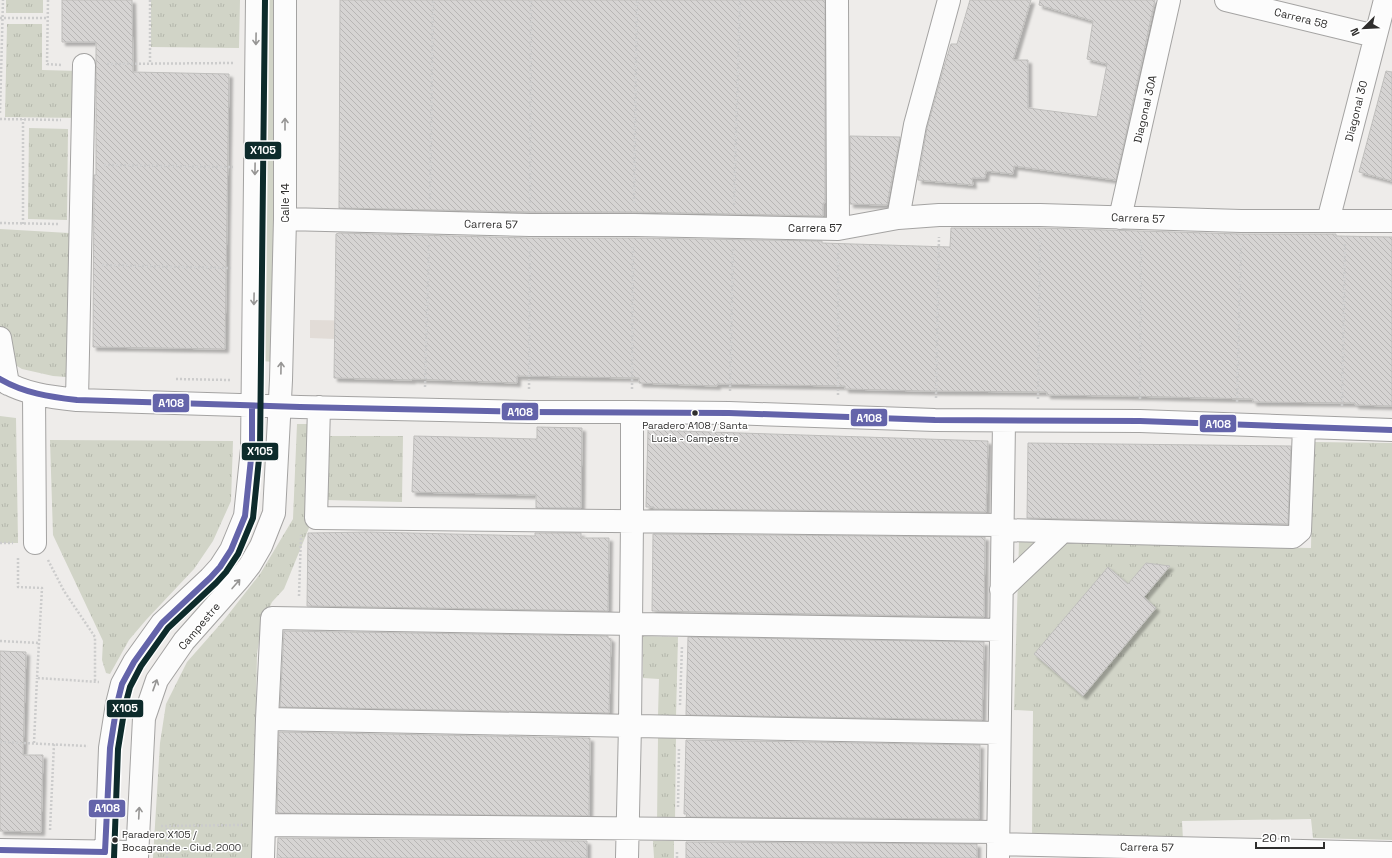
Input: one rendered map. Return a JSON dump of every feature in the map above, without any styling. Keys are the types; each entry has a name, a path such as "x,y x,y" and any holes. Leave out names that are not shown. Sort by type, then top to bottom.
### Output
{"street":[{"path":"106,855 110,748 117,704 122,684 134,662 162,623 220,567 231,550 245,516 252,449 257,0"},
{"name":"Calle 14","path":"280,407 285,220 285,0"},
{"path":"837,0 838,229"},
{"path":"898,218 915,125 949,0"},
{"name":"Diagonal 30A","path":"1120,218 1169,0"},
{"name":"Carrera 58","path":"1226,0 1375,36"},
{"name":"Diagonal 30","path":"1337,221 1375,36 1385,0"},
{"path":"77,400 84,65"},
{"name":"Carrera 57","path":"285,220 530,225 634,224 838,229 898,218 939,215 1040,215 1241,222 1392,221"},
{"path":"0,338 4,381 34,394 50,398 77,400 318,408 529,412 729,413 935,420 1140,421 1392,430"},
{"path":"26,547 34,394"},
{"name":"Campestre","path":"0,850 137,855 144,718 157,680 184,641 250,565 261,546 274,513 280,407"},
{"path":"318,408 316,518 1002,527 1062,532 1293,537 1300,532 1304,427"},
{"path":"626,858 630,725 632,412"},
{"path":"998,845 1004,421"},
{"path":"1001,590 1062,532"},
{"path":"263,858 267,719 272,618 683,626 1001,630"},
{"path":"162,623 184,641"},
{"path":"267,719 1000,733"},
{"name":"Carrera 57","path":"264,825 677,829 998,845 1392,853"}],"path":[{"path":"0,113 2,0"},
{"path":"48,0 48,64 236,63"},
{"path":"150,0 150,64"},
{"path":"425,409 430,223 432,0"},
{"path":"529,412 531,0"},
{"path":"632,412 637,0"},
{"path":"729,413 740,0"},
{"path":"1,18 48,18"},
{"path":"0,119 83,121"},
{"path":"23,119 23,224"},
{"path":"82,165 235,167"},
{"path":"935,420 939,215"},
{"path":"1038,421 1040,215"},
{"path":"1140,421 1141,219"},
{"path":"1337,221 1342,429"},
{"path":"1237,424 1241,222"},
{"path":"0,223 81,224"},
{"path":"838,229 838,417"},
{"path":"80,265 232,268"},
{"path":"298,619 301,534"},
{"path":"34,743 42,588 18,587 26,547 48,560 64,591 95,637 95,682"},
{"path":"677,829 683,626"},
{"path":"0,641 40,643"},
{"path":"38,678 122,684"},
{"path":"0,742 110,748"},
{"path":"50,851 54,744"},
{"path":"167,858 167,826 264,825"}],"shaded area":[{"path":"310,320 374,321 335,339 310,338"}],"green space":[{"path":"6,0 43,0 43,13 6,13"},
{"path":"151,0 240,0 239,48 151,47"},
{"path":"267,0 277,0 272,362 263,361"},
{"path":"7,24 42,24 42,70 79,71 79,118 5,117"},
{"path":"29,128 68,129 67,220 28,219"},
{"path":"0,229 69,233 66,377 53,376 22,369 0,356"},
{"path":"0,416 16,418 18,543 0,543"},
{"path":"297,424 314,424 311,523 284,589 272,602 262,623 257,654 253,858 153,858 160,743 166,704 187,662 224,620 260,574 293,519"},
{"path":"327,436 403,436 402,502 326,500"},
{"path":"50,440 233,441 231,501 213,541 194,569 129,640 110,674 106,673 102,660 103,641 53,535"},
{"path":"1313,442 1392,443 1392,840 1313,838 1311,819 1182,821 1183,840 1032,841 1033,711 1014,710 1019,542 1311,548"},
{"path":"643,636 678,637 676,716 658,715 659,679 643,678"},
{"path":"658,738 676,738 675,823 657,823"},
{"path":"653,841 674,841 674,858 654,858"}],"building":[{"path":"62,0 132,0 133,72 229,74 225,349 93,347 94,175 96,175 96,42 62,42"},
{"path":"340,0 825,0 825,203 823,203 823,216 339,208"},
{"path":"970,0 1031,0 1013,60 1028,60 1028,108 1097,117 1107,64 1087,59 1093,21 1039,5 1040,0 1155,0 1116,180 1014,166 1013,174 986,171 985,178 972,178 973,185 918,180 927,128 944,67 951,44 957,44"},
{"path":"1386,71 1392,72 1392,181 1359,172"},
{"path":"850,136 900,137 887,205 850,204"},
{"path":"951,228 1040,228 1241,234 1336,234 1336,236 1392,237 1392,406 1355,405 1355,403 1253,402 1253,399 1047,395 1047,392 845,389 845,386 717,384 717,386 639,383 639,378 517,376 517,383 334,378 336,234 339,233 530,238 822,241 822,243 950,247"},
{"path":"537,427 582,428 581,508 536,508 536,495 412,492 414,436 537,439"},
{"path":"648,430 988,441 986,512 654,509 654,507 646,507"},
{"path":"1028,443 1291,446 1288,524 1027,518"},
{"path":"370,532 535,536 535,533 581,533 581,538 609,538 608,611 307,606 308,533"},
{"path":"653,534 985,537 984,617 652,611"},
{"path":"1146,563 1170,566 1144,597 1156,608 1083,696 1034,654 1108,567 1128,584"},
{"path":"284,631 608,636 608,638 611,639 609,713 280,707"},
{"path":"688,637 984,642 982,720 686,715"},
{"path":"0,651 26,652 23,755 43,755 41,832 0,831"},
{"path":"279,732 590,738 589,816 278,813"},
{"path":"686,740 980,745 979,819 686,817 687,814 684,814"},
{"path":"278,838 587,841 587,858 277,858"},
{"path":"686,842 977,844 977,858 686,858"}],"transit line":[{"name":"X105","path":"114,858 118,749 125,706 130,687 141,666 168,628 226,572 238,554 253,518 260,449 265,0"},
{"name":"A108","path":"0,379 18,388 37,394 77,400 529,412 729,413 935,420 1140,421 1392,430"},
{"name":"A108","path":"0,850 105,852 110,748 117,704 122,684 134,662 162,623 210,578 220,567 231,550 245,516 252,449 252,406"}],"place":[{"name":"Paradero A108 / Santa Lucia - Campestre","path":"695,413"},
{"name":"Paradero X105 / Bocagrande - Ciud. 2000","path":"115,840"}]}
